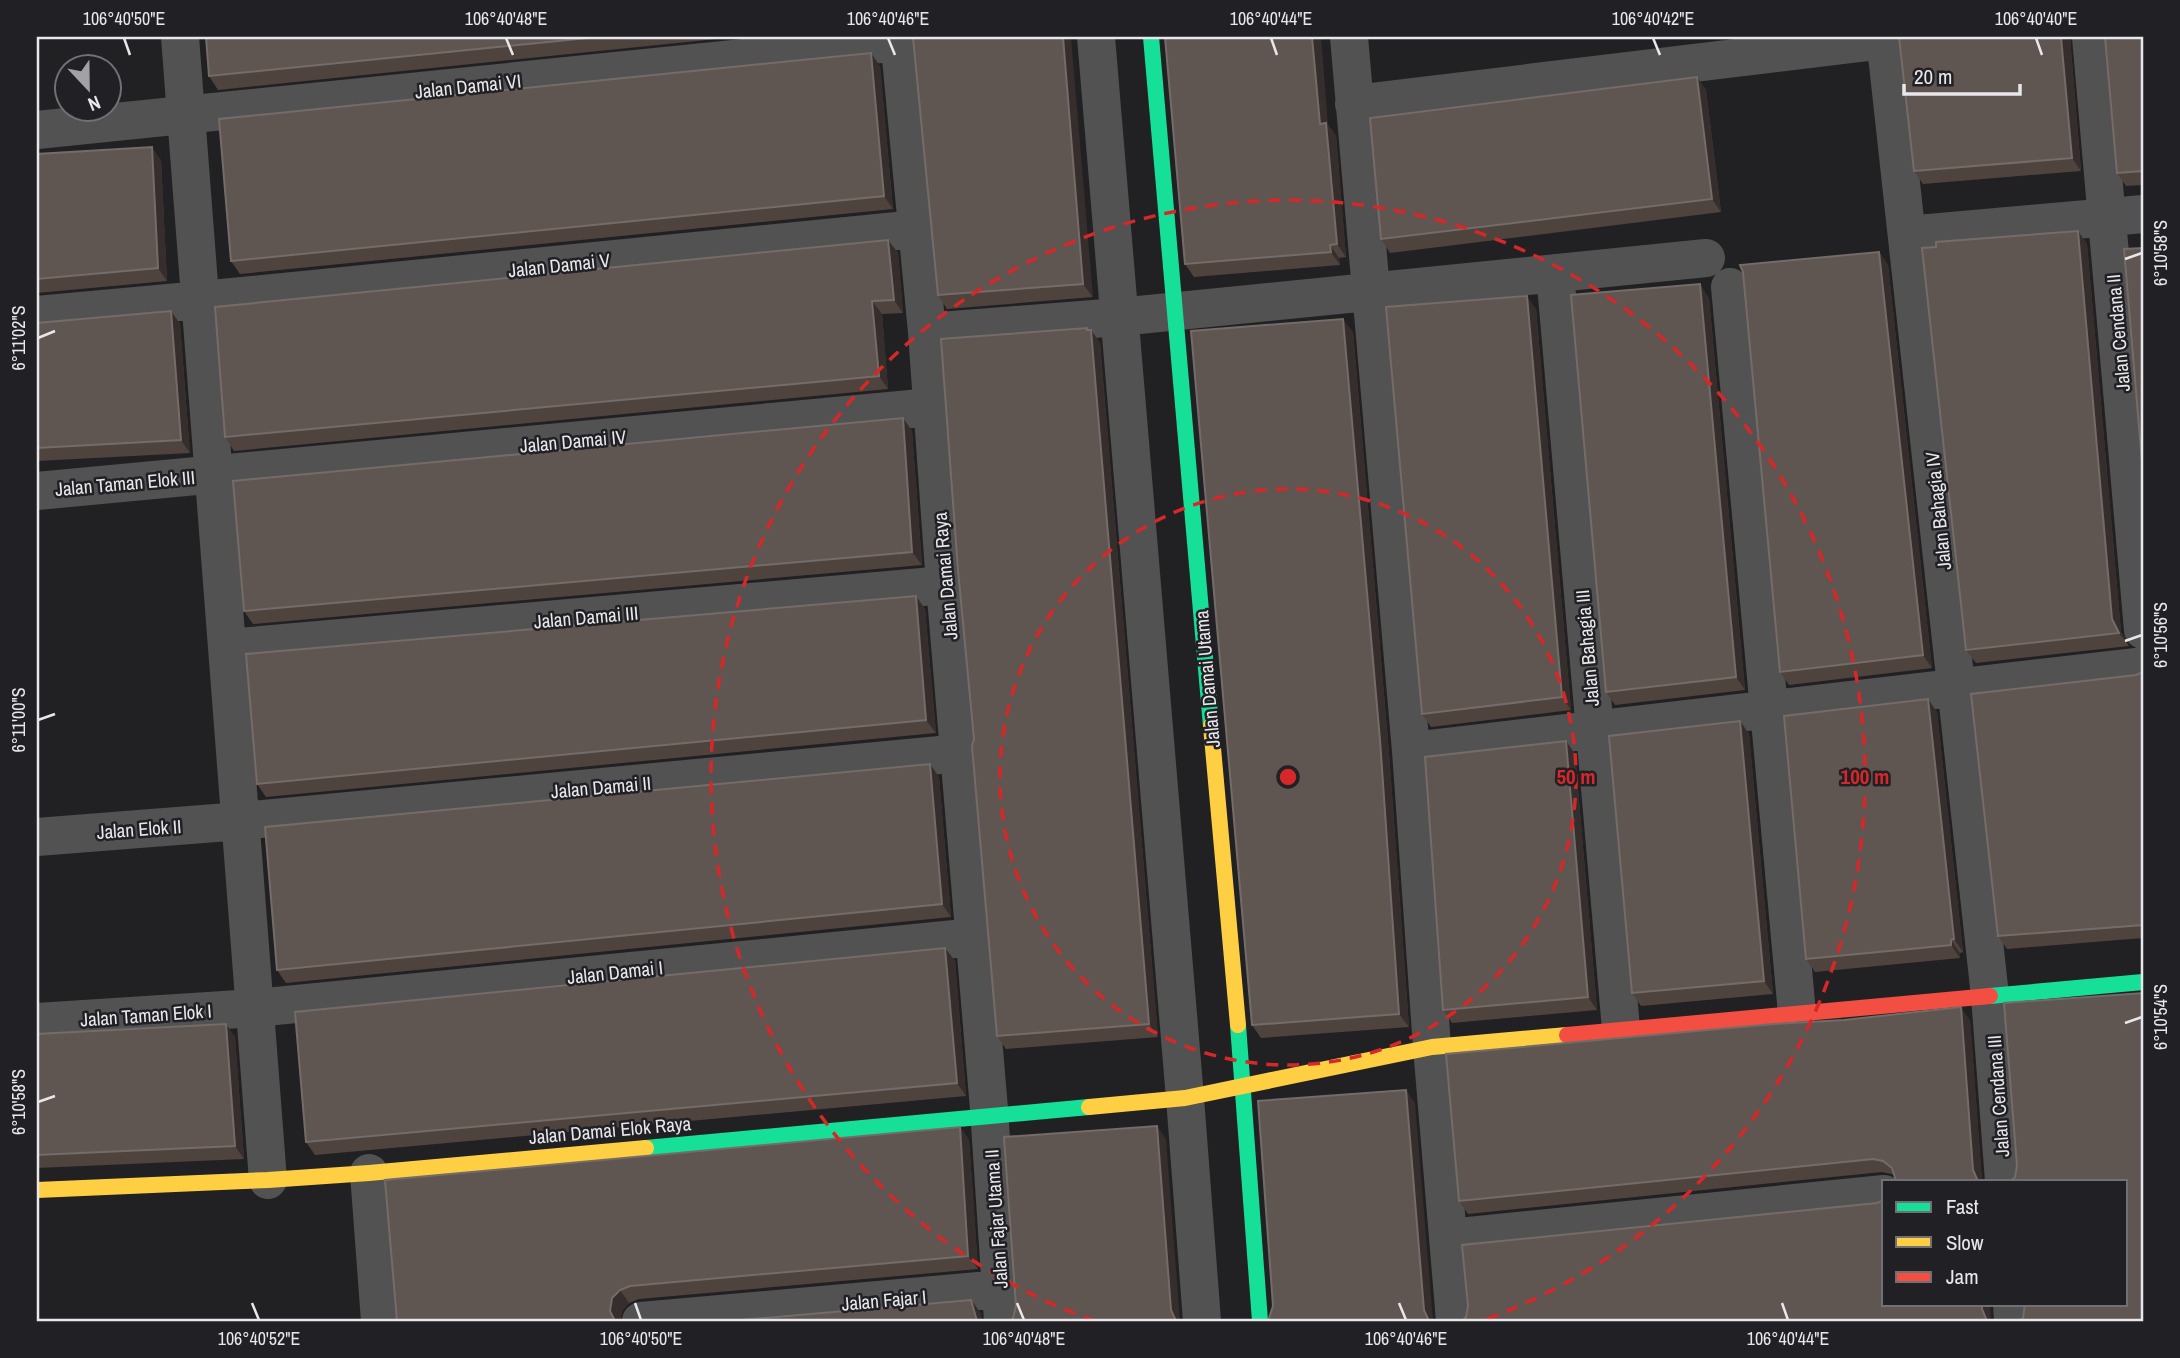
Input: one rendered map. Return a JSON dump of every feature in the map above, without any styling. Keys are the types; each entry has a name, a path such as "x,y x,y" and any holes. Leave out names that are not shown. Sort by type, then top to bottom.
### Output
{"street":[{"path":"180,37 268,1180"},
{"path":"1096,37 1202,1321"},
{"name":"Jalan Damai Utama","path":"1151,37 1173,312 1243,1086 1259,1321"},
{"path":"1349,37 1411,751 1455,1321"},
{"name":"Jalan Cendana II","path":"2091,37 2125,216 2143,630"},
{"path":"1354,104 1885,38"},
{"name":"Jalan Bahagia IV","path":"1885,38 1990,998"},
{"name":"Jalan Damai VI","path":"37,130 900,39"},
{"name":"Jalan Damai Raya","path":"900,39 927,332 944,585 961,753 990,1116"},
{"path":"1907,235 2125,216"},
{"name":"Jalan Damai V","path":"37,314 917,229"},
{"path":"927,332 1173,312 1706,258"},
{"name":"Jalan Bahagia III","path":"1555,273 1620,1026"},
{"path":"1730,287 1797,1013"},
{"name":"Jalan Damai IV","path":"214,475 932,407"},
{"name":"Jalan Taman Elok III","path":"37,491 214,475"},
{"name":"Jalan Damai III","path":"227,648 944,585"},
{"path":"1411,751 2143,666"},
{"name":"Jalan Damai II","path":"241,821 961,753"},
{"name":"Jalan Elok II","path":"37,837 241,821"},
{"name":"Jalan Damai I","path":"255,1008 975,937"},
{"name":"Jalan Damai Elok Raya","path":"37,1191 369,1173 1185,1098 1432,1047 1620,1026 1990,998 2143,982"},
{"name":"Jalan Cendana III","path":"1990,998 2004,1180"},
{"name":"Jalan Taman Elok I","path":"37,1022 255,1008"},
{"name":"Jalan Fajar Utama II","path":"990,1116 1002,1305"},
{"path":"369,1173 380,1321"},
{"path":"1449,1238 1882,1194"},
{"name":"Jalan Fajar I","path":"641,1321 1002,1305"}],"building":[{"path":"206,37 598,37 209,76"},
{"path":"913,37 1063,37 1083,284 938,295"},
{"path":"1165,37 1312,37 1320,124 1326,123 1337,244 1330,245 1331,252 1185,264"},
{"path":"1899,37 2061,37 2072,158 1914,171"},
{"path":"2105,37 2143,37 2143,171 2117,173"},
{"path":"871,53 884,196 231,261 219,119"},
{"path":"1697,77 1712,199 1381,239 1370,118"},
{"path":"152,147 158,268 37,279 37,154"},
{"path":"2078,231 2112,619 2119,633 1966,650 1922,248 1936,247 1936,242"},
{"path":"888,240 894,300 872,301 879,376 225,437 215,307"},
{"path":"2143,248 2143,474 2124,249"},
{"path":"1879,252 1923,655 1780,672 1743,272 1740,265"},
{"path":"1700,284 1736,677 1606,692 1571,295"},
{"path":"1527,296 1562,697 1422,714 1386,307"},
{"path":"171,311 181,440 37,448 37,323"},
{"path":"1343,319 1380,740 1399,1014 1252,1025 1191,331"},
{"path":"1087,328 1091,330 1149,1024 997,1036 941,339"},
{"path":"903,418 912,552 244,611 233,481"},
{"path":"916,596 926,720 257,784 246,654"},
{"path":"2143,672 2143,925 1998,936 1971,694"},
{"path":"1928,699 1954,939 1951,940 1951,945 1806,959 1784,716"},
{"path":"1740,721 1764,981 1632,993 1609,736"},
{"path":"1566,741 1588,997 1443,1010 1425,757"},
{"path":"930,764 942,904 277,970 265,827"},
{"path":"945,948 957,1083 306,1142 295,1012"},
{"path":"2143,993 2143,1321 2020,1321 2025,1306 2128,1306 2128,1180 2012,1180 2017,1166 2004,1003"},
{"path":"1961,1007 1973,1170 1978,1180 1896,1180 1892,1168 1883,1161 1873,1159 1459,1201 1446,1054 1844,1020"},
{"path":"226,1024 235,1146 37,1155 37,1034"},
{"path":"1406,1090 1424,1310 1429,1321 1268,1321 1273,1306 1258,1101"},
{"path":"1157,1126 1171,1310 1176,1321 1010,1321 1016,1306 1004,1137"},
{"path":"960,1127 968,1256 630,1286 620,1290 612,1298 610,1311 615,1321 397,1321 385,1180"},
{"path":"1882,1201 1882,1306 1982,1306 1987,1321 1462,1321 1466,1317 1468,1306 1462,1245"},
{"path":"971,1300 977,1321 729,1321"}],"traffic: fast":[{"path":"1151,37 1211,726"},
{"path":"1990,996 2143,982"},
{"path":"1238,1025 1260,1321"},
{"path":"646,1148 1089,1107"}],"traffic: slow":[{"path":"1211,726 1238,1025"},
{"path":"1089,1107 1185,1098 1432,1047 1567,1035"},
{"path":"37,1190 268,1180 646,1148"}],"traffic: jam":[{"path":"1567,1035 1990,996"}]}
